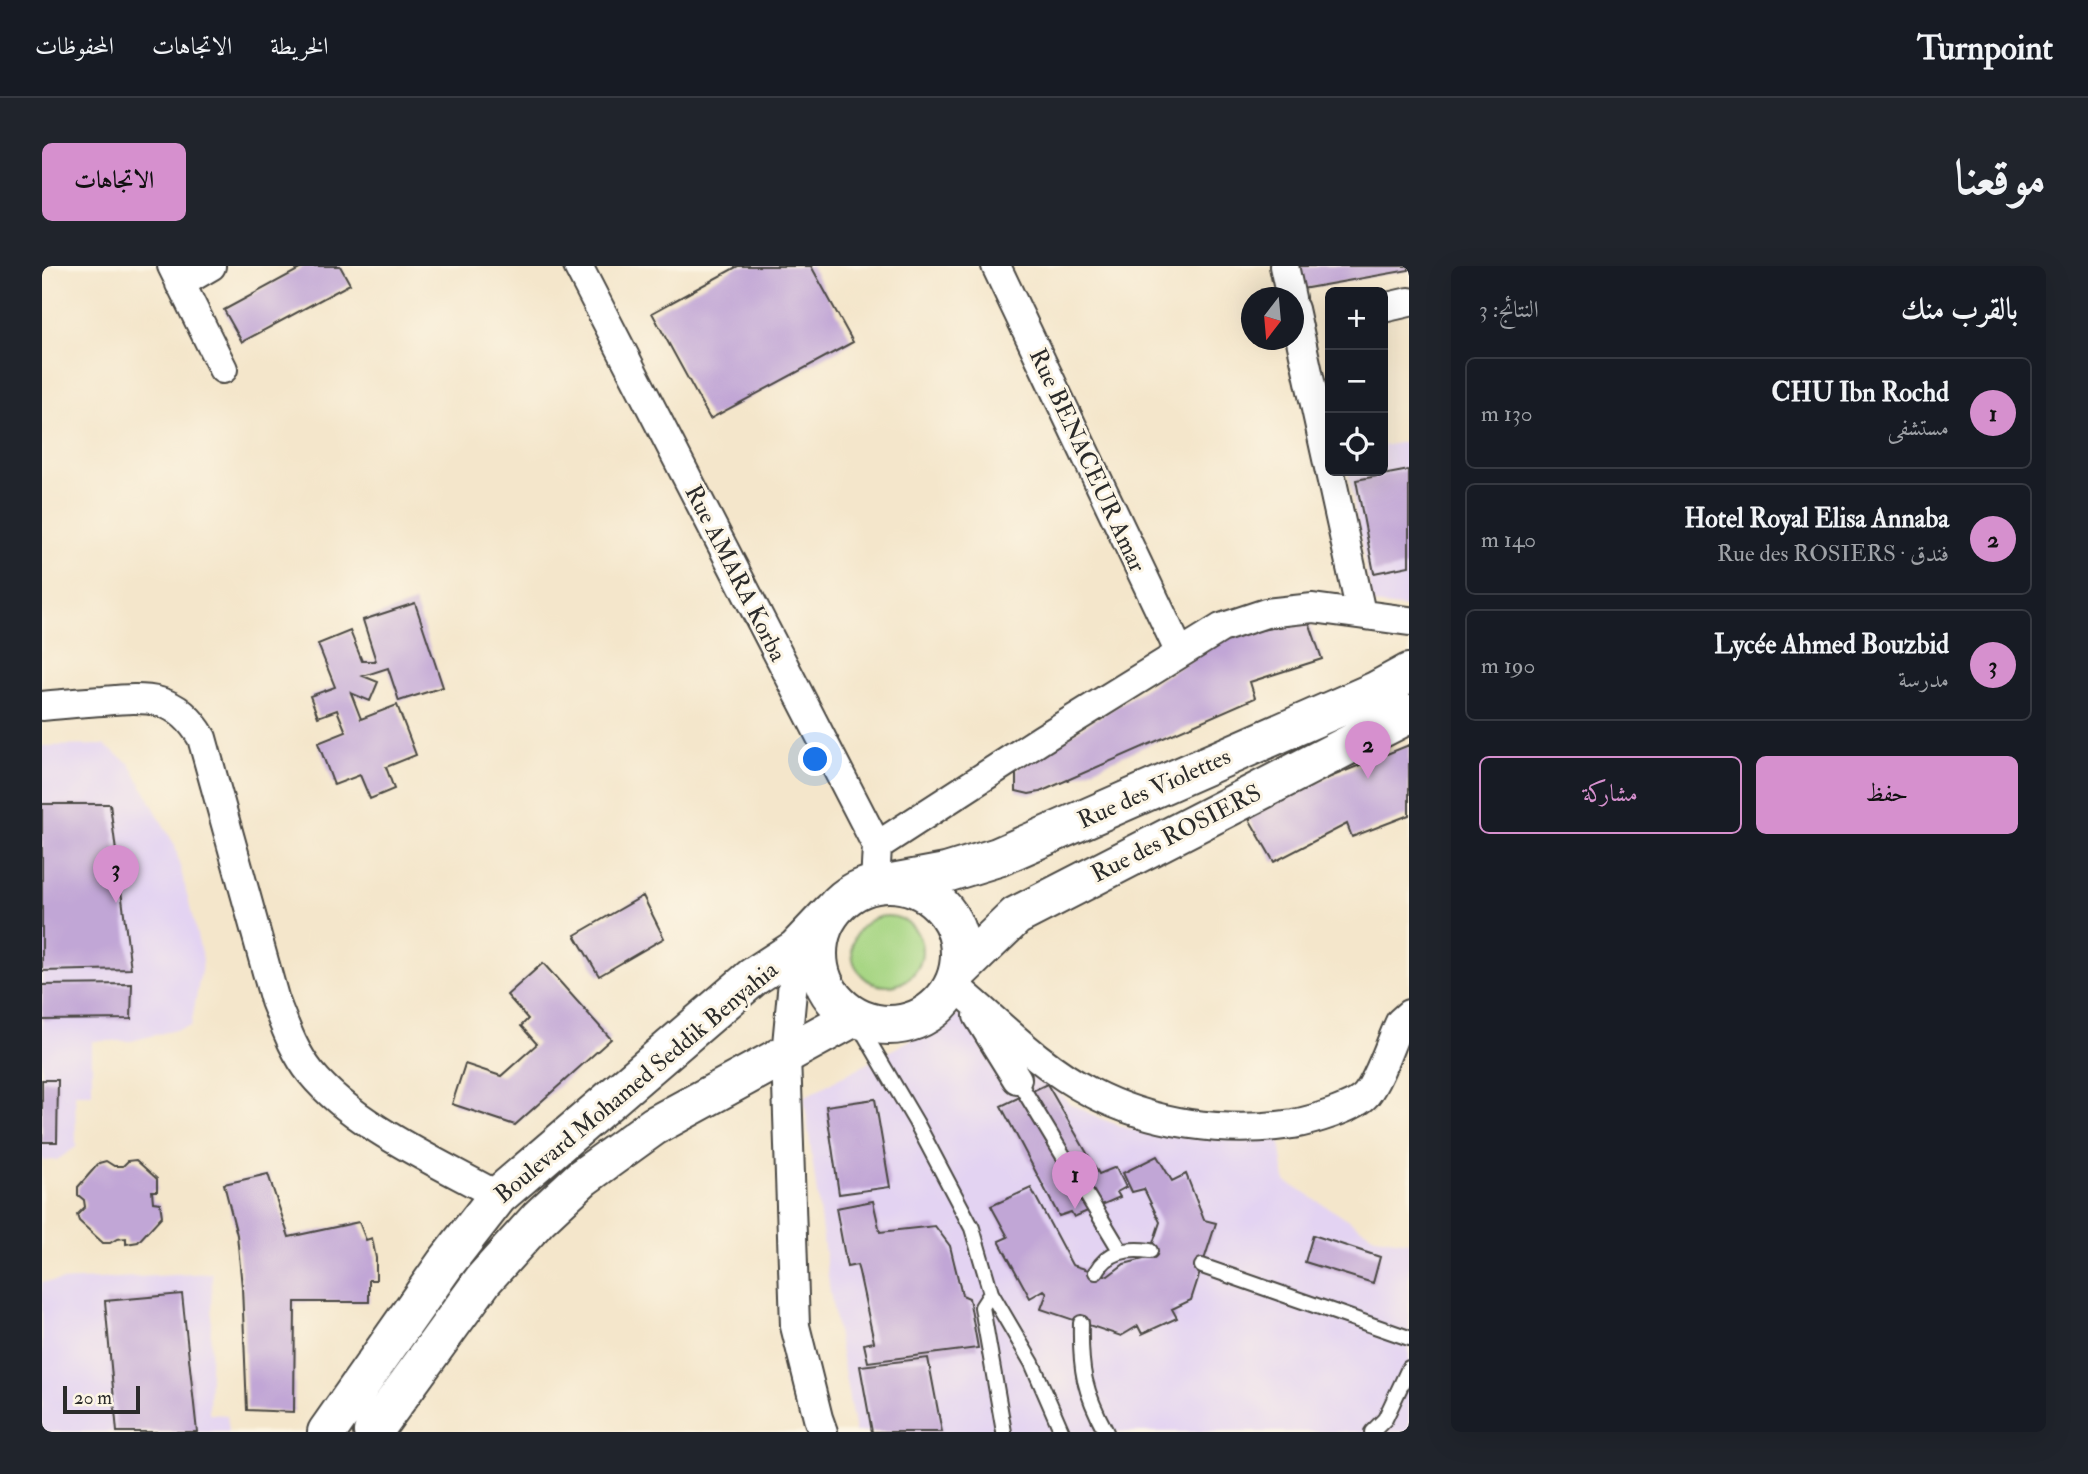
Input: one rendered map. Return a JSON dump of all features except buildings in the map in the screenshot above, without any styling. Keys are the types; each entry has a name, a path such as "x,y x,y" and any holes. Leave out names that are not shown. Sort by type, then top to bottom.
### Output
{"main road":[{"name":"Rue des Violettes","path":"884,884 946,873 998,857 1376,691 1409,673"},
{"name":"Rue des ROSIERS","path":"959,983 1016,916 1409,714"},
{"path":"884,884 913,887 931,898 946,912 956,931 960,951 959,983 942,1002 923,1017 901,1024 877,1025 855,1017 835,1002 822,981 817,957 820,933 831,912 843,899 858,890 884,884"},
{"name":"Boulevard Mohamed Seddik Benyahia","path":"327,1432 445,1264 498,1196 752,977 796,949 831,912"},
{"name":"Boulevard Mohamed Seddik Benyahia","path":"373,1432 484,1279 539,1218 582,1178 654,1126 855,1017"}],"street":[{"path":"212,266 176,275 223,369"},
{"name":"Rue AMARA Korba","path":"578,266 877,846"},
{"name":"Rue BENACEUR Amar","path":"996,266 1181,653"},
{"path":"1284,266 1289,287"},
{"path":"1388,307 1409,302"},
{"path":"1302,350 1361,613"},
{"path":"884,884 877,846 1221,628 1266,613 1313,607 1409,621"},
{"path":"42,706 141,698 171,705 194,725 202,738 275,1002 289,1038 310,1072 338,1101 370,1124 498,1196"},
{"path":"796,949 786,1055 795,1326 823,1432"},
{"path":"959,983 1044,1061 1089,1092 1132,1110 1170,1121 1264,1128 1306,1122 1339,1111 1366,1096 1400,1022 1409,1014"},
{"path":"959,983 1017,1079"}],"lane":[{"path":"855,1017 916,1122 972,1228 991,1293 1032,1363 1062,1432"},
{"path":"1017,1079 1120,1250"},
{"path":"1096,1272 1101,1262 1120,1250 1150,1251"},
{"path":"1202,1266 1409,1338"},
{"path":"991,1293 982,1307 1004,1432"},
{"path":"1081,1323 1080,1358 1090,1401 1106,1432"},
{"path":"1372,1432 1385,1419 1409,1368"}],"shaded area":[{"path":"1409,441 1409,608 1373,604 1349,476 1388,476 1388,445"},
{"path":"104,745 130,764 175,846 203,960 191,1026 131,1041 92,1041 92,1094 75,1093 76,1147 57,1160 42,1161 42,746"},
{"path":"961,1013 1005,1085 1037,1068 1069,1103 1129,1129 1204,1139 1280,1139 1285,1181 1376,1237 1409,1242 1409,1432 855,1432 830,1292 804,1097"},
{"path":"212,1273 209,1414 227,1415 229,1432 42,1432 42,1282"}],"green space":[{"path":"887,916 912,926 922,951 912,976 887,986 862,976 852,951 862,926"}],"place":[{"name":"Hotel Royal Elisa Annaba","path":"1368,779"},
{"name":"Lycée Ahmed Bouzbid","path":"116,903"},
{"name":"CHU Ibn Rochd","path":"1075,1209"}]}
